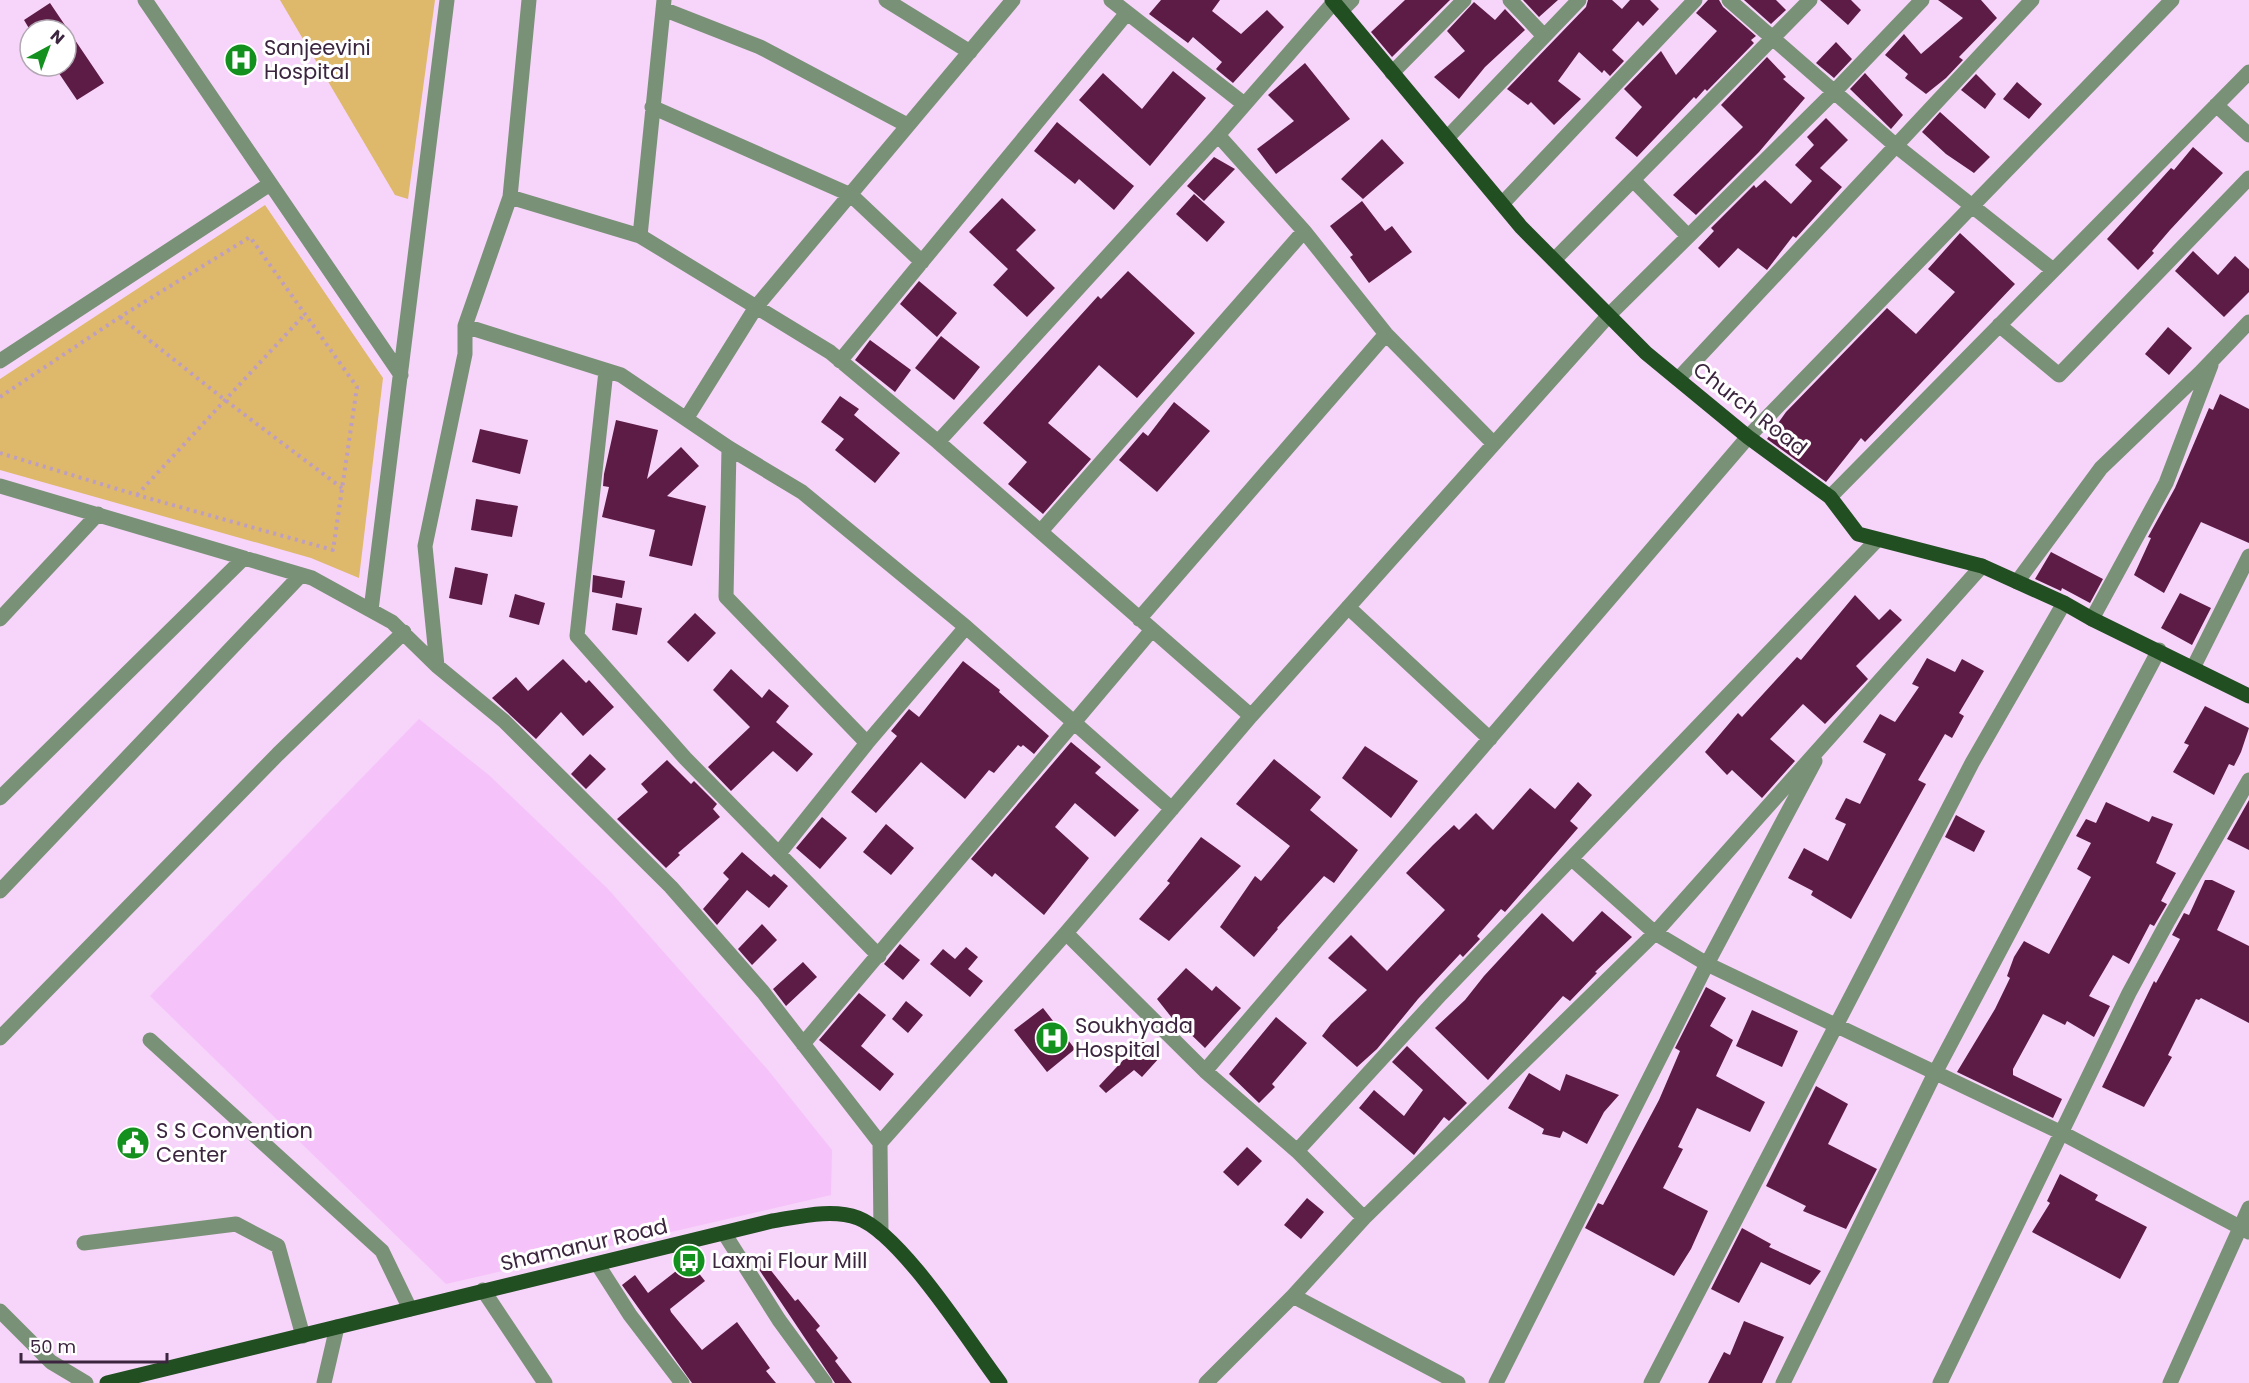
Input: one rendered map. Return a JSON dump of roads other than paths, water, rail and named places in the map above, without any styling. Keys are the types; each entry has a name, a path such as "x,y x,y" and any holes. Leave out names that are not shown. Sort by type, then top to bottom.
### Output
{"main road":[{"name":"Church Road","path":"1339,3 1392,73 1502,204 1554,260 1646,353 1748,437 1830,497 1858,534 1982,566 2064,603 2092,620 2159,650 2249,696"},
{"name":"Shamanur Road","path":"107,1383 337,1328 483,1290 598,1265 724,1233 820,1214 858,1218 893,1241 1000,1383"}],"street":[{"path":"145,0 400,375"},
{"path":"371,610 447,0"},
{"path":"437,666 425,546 465,354 465,326 510,197 529,0"},
{"path":"886,0 970,52"},
{"path":"686,419 756,307 1013,0"},
{"path":"1111,0 1244,104"},
{"path":"1392,73 1464,0"},
{"path":"1510,0 1544,36"},
{"path":"1447,138 1579,0"},
{"path":"1502,204 1695,0"},
{"path":"1730,0 1894,145 2053,270"},
{"path":"1554,260 1810,0"},
{"path":"880,1143 1066,933 1251,716 1608,315 1834,92 1922,0"},
{"path":"1678,379 1894,145 2032,0"},
{"path":"1205,1071 1748,437 2172,0"},
{"path":"938,442 1244,104 1339,3"},
{"path":"640,236 664,5 760,48 907,124"},
{"path":"840,361 1127,13"},
{"path":"1830,497 2249,72"},
{"path":"2216,105 2249,135"},
{"path":"652,106 851,195 922,262"},
{"path":"1218,135 1304,231 1386,334 1494,444"},
{"path":"1999,325 2059,375 2249,178"},
{"path":"1633,180 1688,236"},
{"path":"0,361 270,184"},
{"path":"510,197 640,236 840,361 938,442 1151,631 1251,716"},
{"path":"1041,531 1304,231"},
{"path":"2017,582 2101,468 2249,322"},
{"path":"465,326 621,375 729,448 802,492 966,627 1073,724 1172,809"},
{"path":"1139,619 1386,334"},
{"path":"2092,620 2166,483 2213,360"},
{"path":"606,371 577,636 685,758 780,852 879,956"},
{"path":"729,448 726,597 867,743"},
{"path":"0,486 301,575 371,610 404,632 437,666 504,721 671,886 763,992 880,1143 881,1233"},
{"path":"0,619 98,514"},
{"path":"1297,1151 1441,994 1876,540"},
{"path":"2193,668 2249,556"},
{"path":"0,798 244,558"},
{"path":"1206,1383 1293,1296 1364,1218 1655,933 1982,566"},
{"path":"0,891 301,575"},
{"path":"1651,1383 1972,763 2064,603"},
{"path":"1348,607 1490,739"},
{"path":"780,852 867,743 966,627"},
{"path":"803,1044 1151,631"},
{"path":"0,1038 278,754 404,632"},
{"path":"1783,1383 1935,1073 2159,650"},
{"path":"1496,1383 1707,964 1826,740"},
{"path":"1940,1383 2061,1133 2168,921 2249,780"},
{"path":"1572,859 1655,933 1707,964 2061,1133 2244,1230"},
{"path":"1066,933 1205,1071 1297,1151 1364,1218"},
{"path":"150,1040 382,1251 410,1309"},
{"path":"2170,1383 2244,1230 2249,1208"},
{"path":"84,1244 236,1224 278,1246 303,1336"},
{"path":"724,1233 779,1320 825,1383"},
{"path":"598,1265 630,1315 682,1383"},
{"path":"483,1290 545,1383"},
{"path":"1293,1296 1458,1383"},
{"path":"0,1311 51,1362 86,1383"},
{"path":"324,1383 337,1328"}],"place":[{"name":"Sanjeevini Hospital","path":"241,60"},
{"name":"Soukhyada Hospital","path":"1052,1038"},
{"name":"S S Convention Center","path":"133,1143"},
{"name":"Laxmi Flour Mill","path":"689,1261"}]}
